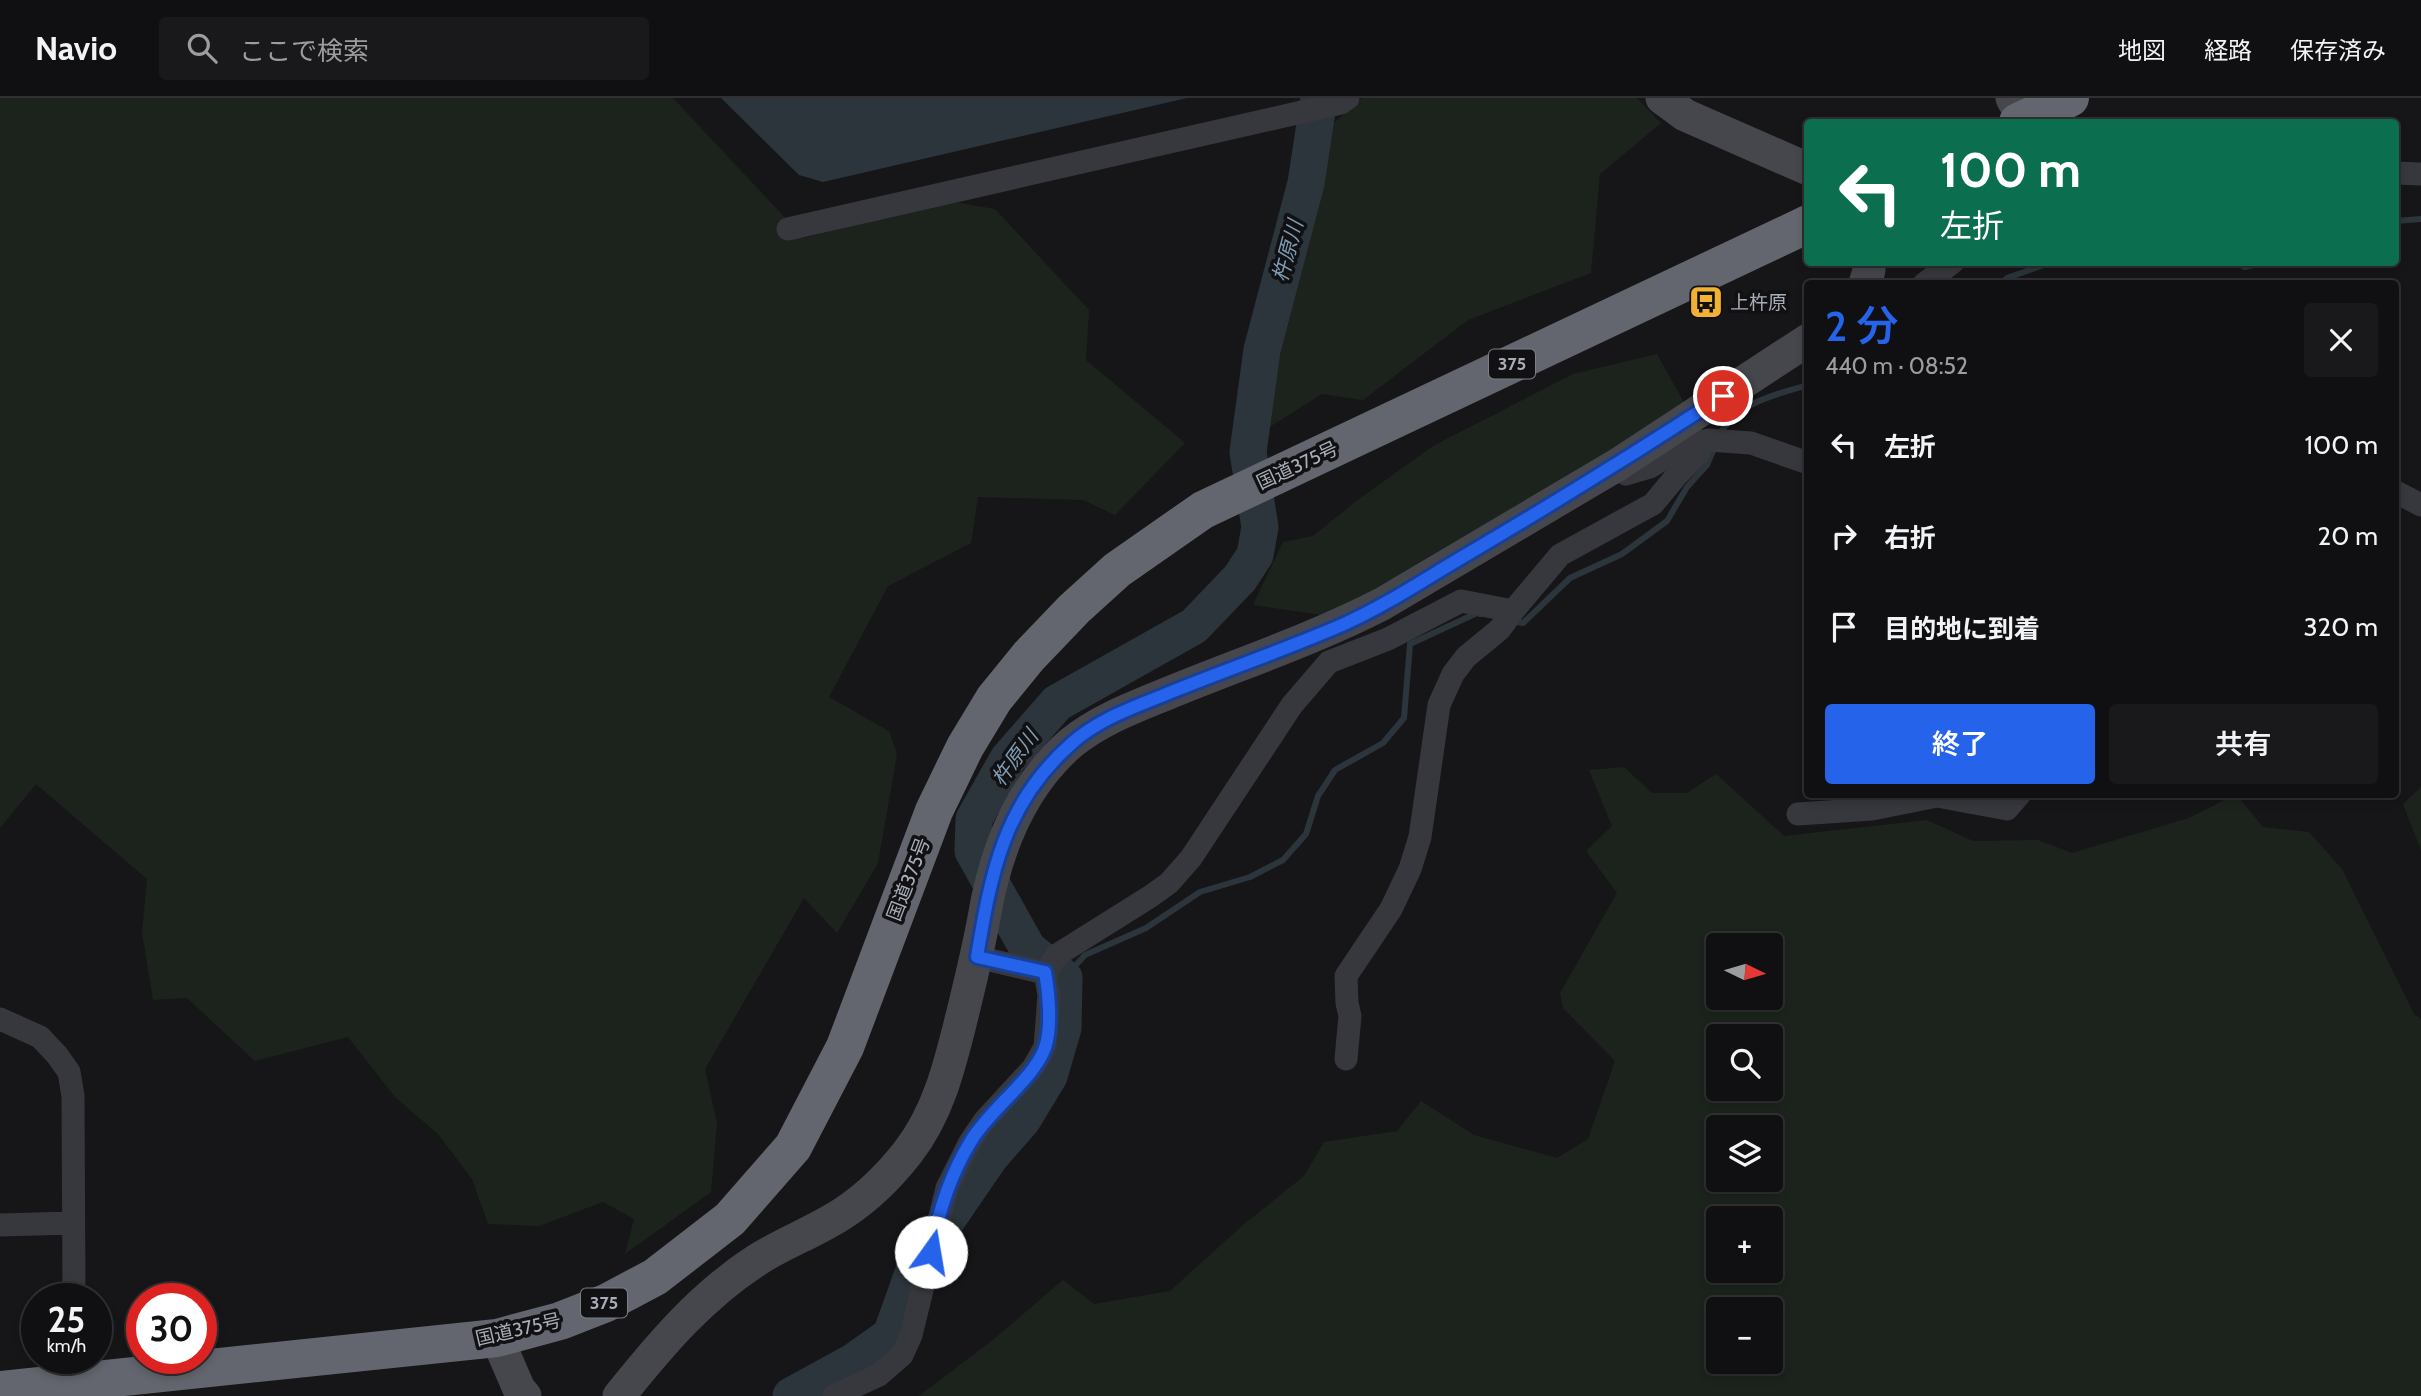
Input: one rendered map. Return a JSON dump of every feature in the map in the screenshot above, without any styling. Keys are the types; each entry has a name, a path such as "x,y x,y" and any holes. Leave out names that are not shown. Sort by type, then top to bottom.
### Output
{"highway":[{"path":"2018,113 2070,98"},
{"name":"国道375号","path":"1,1392 80,1371 497,1338 560,1321 606,1303 655,1277 730,1219 793,1147 845,1047 934,811 965,747 994,699 1029,656 1082,602 1117,570 1203,510 1804,226"}],"street":[{"path":"788,229 1341,103 1348,98"},
{"path":"1662,98 1685,115 1804,167"},
{"path":"2399,173 2421,174"},
{"path":"1929,280 1948,266"},
{"path":"619,1396 686,1317 720,1287 757,1260 843,1213 879,1186 910,1150 930,1116 945,1082 977,957 990,882 1003,840 1027,794 1072,742 1110,718 1342,625 1372,610 1617,465 1804,343"},
{"path":"1617,465 1626,474 1650,467 1686,445 1712,441 1751,443 1804,462"},
{"path":"1346,1059 1350,1016 1346,976 1391,909 1410,869 1420,837 1439,705 1453,674 1466,657 1506,620 1560,555 1653,504 1677,475 1712,441"},
{"path":"2399,494 2421,505"},
{"path":"834,1396 879,1375 902,1355 911,1335 947,1188 970,1142 985,1120 1032,1068 1045,1047 1049,995 1045,972 1057,955 1169,883 1192,858 1292,705 1329,662 1388,639 1461,601 1506,620"},
{"path":"1798,814 1872,809 1927,798"},
{"path":"1948,798 2007,809 2017,798"},
{"path":"977,957 1045,972"},
{"path":"0,1019 40,1037 69,1072 73,1096 74,1283"},
{"path":"0,1225 72,1223"},
{"path":"497,1338 519,1389 525,1396"}],"shaded area":[{"path":"0,98 673,98 804,238 949,201 995,209 1089,310 1086,360 1185,443 1115,515 1083,500 978,497 971,543 888,586 829,697 889,731 897,754 878,863 837,933 804,898 705,1069 717,1123 711,1192 625,1254 634,1219 603,1202 539,1226 488,1224 472,1179 438,1134 395,1097 348,1037 255,1061 187,998 153,1000 142,932 147,879 36,784 0,828"},
{"path":"721,98 1187,98 823,182 799,175"},
{"path":"1362,98 1637,98 1661,123 1600,174 1591,273 1468,320 1363,400 1322,394 1260,433 1276,345 1326,130"},
{"path":"1657,354 1686,406 1329,616 1253,605 1283,542 1313,536 1433,446 1573,374"},
{"path":"1624,767 1652,793 1687,793 1716,774 1784,836 1927,820 1973,841 2038,840 2072,853 2189,818 2228,798 2239,798 2263,827 2309,832 2342,869 2414,1014 2421,1019 2421,1396 919,1396 994,1339 1063,1280 1094,1304 1170,1291 1243,1225 1304,1176 1324,1142 1397,1131 1421,1101 1474,1135 1557,1158 1588,1139 1615,1061 1563,1008 1560,993 1617,893 1586,851 1612,826 1589,770"},
{"path":"2421,787 2421,850 2403,804"}],"waterway":[{"name":"杵原川","path":"791,1396 853,1362 891,1335 916,1265 990,1157 1023,1119 1049,1076 1063,1028 1064,978 1028,949 973,851 974,819 1008,759 1057,703 1194,626 1240,578 1255,555 1260,527 1248,452 1262,350 1306,183 1319,98"},
{"path":"2399,221 2421,219"},
{"path":"2005,280 2041,266"},
{"path":"2243,266 2249,266"},
{"path":"1719,436 1726,425 1745,408 1804,386"},
{"path":"1511,621 1523,623 1570,578 1622,554 1667,521 1687,487 1707,465 1715,446"},
{"path":"1064,978 1085,955 1146,928 1200,892 1250,877 1283,860 1306,834 1318,796 1335,770 1383,743 1404,718 1410,644 1477,613 1480,614"}],"place":[{"name":"上杵原","path":"1706,302"}],"route":[{"path":"931,1252 947,1188 970,1142 985,1120 1032,1068 1045,1047 1049,995 1045,972 977,957 990,882 1003,840 1027,794 1050,765 1072,742 1110,718 1342,625 1382,604 1617,465 1723,396"}]}
